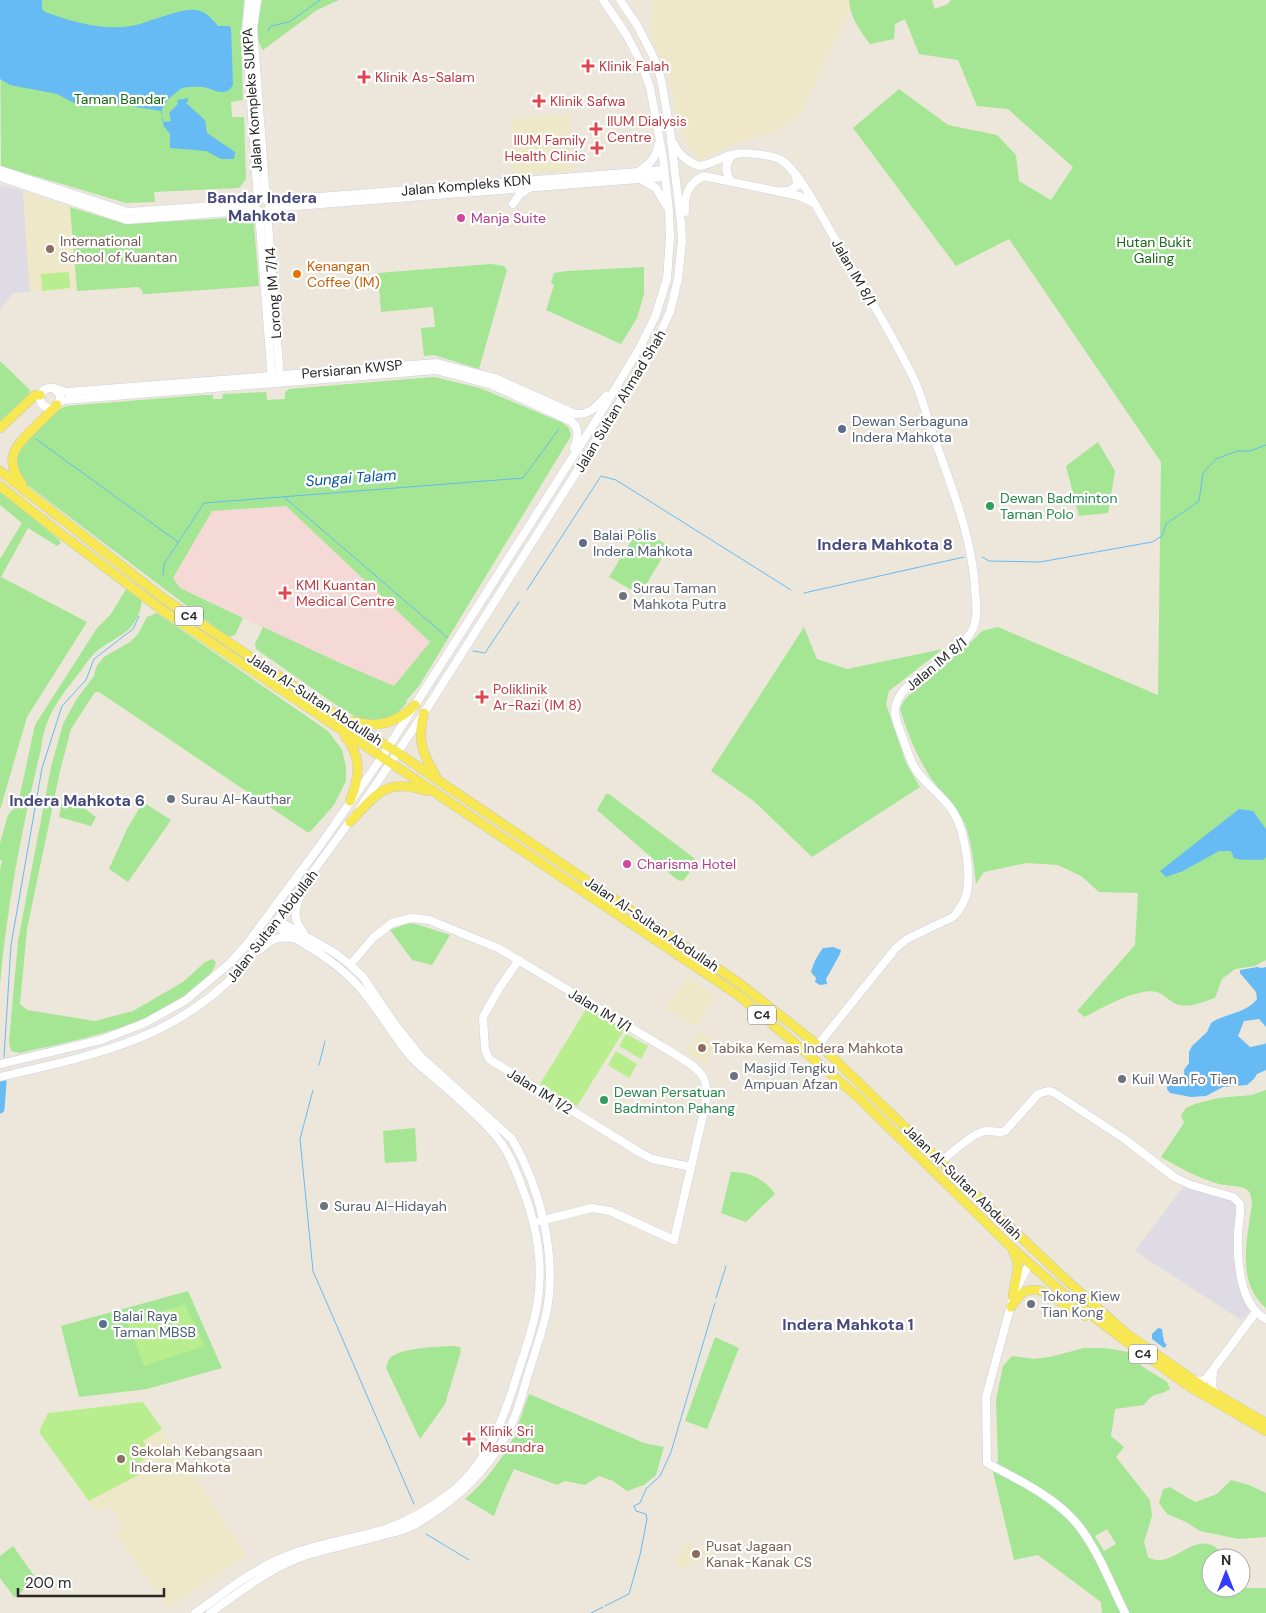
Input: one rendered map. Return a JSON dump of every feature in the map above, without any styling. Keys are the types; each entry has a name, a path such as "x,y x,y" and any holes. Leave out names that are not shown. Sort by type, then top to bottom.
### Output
{"main road":[{"path":"0,428 36,397 33,386"},
{"path":"28,493 13,469 13,453 18,443 58,404"},
{"name":"Jalan Al-Sultan Abdullah","path":"0,471 163,598 340,718 393,749 739,983 818,1045 1125,1337 1192,1380 1266,1423"},
{"name":"Jalan Al-Sultan Abdullah","path":"0,486 162,610 738,995 858,1097 1029,1264 1043,1267 1125,1337 1190,1387 1266,1430"},
{"path":"340,718 363,724 386,724 406,713 415,705"},
{"path":"424,713 420,726 420,740 423,753 439,781"},
{"path":"335,726 351,742 358,764 356,786 350,801"},
{"path":"350,822 378,793 392,786 402,785 418,788 460,809"},
{"path":"941,1162 974,1201 1027,1252 1031,1257 1029,1264"},
{"path":"1011,1247 1019,1265 1013,1297"},
{"path":"1011,1307 1023,1292 1029,1289 1042,1291 1125,1337"}],"street":[{"name":"Jalan Kompleks SUKPA","path":"249,0 246,32 263,205"},
{"name":"Jalan Kompleks SUKPA","path":"257,0 253,28 263,205"},
{"name":"Jalan Sultan Ahmad Shah","path":"386,760 415,705 597,419 649,331 658,308 666,279 670,246 669,211 660,140 648,80 636,53 616,17 601,0"},
{"name":"Jalan Sultan Ahmad Shah","path":"393,749 424,713 606,425 665,326 674,298 680,268 681,224 670,130 661,79 654,58 637,25 620,0"},
{"name":"Jalan IM 8/1","path":"670,130 677,151 690,162 703,166 734,154 774,157 785,163 796,174 887,328 918,387 968,539 974,565 977,611 971,634 963,643 906,688 897,700 895,709 896,720 915,769 952,811 960,827 967,869 965,897 958,911 953,916 907,938 896,948 818,1045"},
{"path":"660,140 652,162 639,175 659,191 669,211"},
{"path":"731,181 726,173 726,166 729,158 734,154"},
{"name":"Jalan Kompleks KDN","path":"0,170 127,216"},
{"name":"Jalan Kompleks KDN","path":"0,177 127,216 665,174"},
{"path":"777,192 789,191 797,186 796,174"},
{"name":"Jalan Kompleks KDN","path":"263,205 532,188 639,175"},
{"path":"680,268 684,263 686,245 685,197 695,181 704,176 799,196 814,203"},
{"path":"513,204 522,193 532,188"},
{"name":"Lorong IM 7/14","path":"263,205 276,379"},
{"name":"Persiaran KWSP","path":"343,374 437,362 495,378 578,414 595,408 623,374"},
{"name":"Persiaran KWSP","path":"58,404 66,400 154,389 343,374 436,370 492,385 573,423 577,427 577,438 566,465"},
{"path":"46,388 54,388 60,395 58,404 52,408 46,407 36,397 46,388"},
{"name":"Persiaran KWSP","path":"54,388 64,392 154,389"},
{"path":"610,397 609,402 611,405 618,404"},
{"path":"597,419 605,420 606,425"},
{"name":"Jalan Sultan Abdullah","path":"0,1064 101,1040 145,1023 186,1000 230,963 247,944 319,847 350,801 386,760"},
{"name":"Jalan Sultan Abdullah","path":"0,1076 108,1050 152,1034 206,1001 226,986 242,968 350,822 386,760"},
{"path":"195,1613 243,1580 277,1560 312,1547 402,1522 442,1499 461,1483 485,1454 497,1431 509,1403 537,1307 540,1268 539,1251 525,1194 510,1156 503,1145 477,1116 414,1061 400,1045 352,979 304,939 295,919 295,913 298,900 315,871"},
{"name":"Jalan IM 1/1","path":"350,965 382,930 392,923 412,918 429,920 498,948 697,1068 705,1080 706,1097 674,1240 610,1211 592,1208 543,1220"},
{"path":"210,1613 253,1582 295,1560 414,1525 458,1495 479,1472 506,1436 516,1414 547,1308 550,1268 549,1249 543,1220 535,1191 512,1139 421,1057 394,1023 362,977 350,965 335,953 285,928"},
{"path":"242,968 274,938 304,939"},
{"name":"Jalan IM 1/2","path":"519,960 500,987 483,1017 485,1049 489,1058 639,1152 652,1159 691,1167"},
{"path":"18,1059 10,1064 9,1068 11,1070 33,1069"},
{"path":"941,1162 975,1135 989,1131 1001,1133 1005,1131 1038,1094 1048,1091 1053,1092 1126,1140 1174,1177 1191,1185 1233,1197 1237,1200 1240,1204 1241,1215 1238,1232 1238,1261 1249,1301 1256,1312 1266,1319"},
{"path":"533,1223 543,1220"},
{"path":"1029,1264 1013,1297 986,1397 987,1463 1063,1509 1078,1525 1125,1613"},
{"path":"1192,1380 1204,1381 1256,1312"},
{"path":"1213,1370 1212,1388 1220,1397"}],"shaded area":[{"path":"652,0 849,0 850,9 800,116 772,133 731,145 701,161 689,149 676,118 674,95 670,86 671,81 651,35"},
{"path":"568,114 573,170 514,175 511,119"},
{"path":"0,185 23,191 30,292 13,293 0,309"},
{"name":"International School of Kuantan","path":"23,191 70,207 76,289 30,292"},
{"name":"KMI Kuantan Medical Centre","path":"286,506 430,642 394,686 180,588 173,578 212,511"},
{"path":"687,977 715,996 695,1027 666,1008"},
{"name":"Tabika Kemas Indera Mahkota","path":"699,1031 718,1044 705,1064 686,1052"},
{"path":"1184,1186 1234,1201 1237,1207 1235,1262 1246,1302 1251,1310 1241,1320 1135,1251"},
{"name":"Sekolah Kebangsaan Indera Mahkota","path":"143,1402 247,1555 167,1608 115,1532 123,1526 109,1505 97,1512 39,1432 48,1413"},
{"name":"Pusat Jagaan Kanak-Kanak CS","path":"684,1542 712,1553 712,1555 683,1568 675,1566"}],"green space":[{"name":"Taman Bandar","path":"0,0 244,0 241,35 243,100 231,102 232,117 244,117 246,179 239,188 154,192 155,202 126,203 1,166"},
{"path":"262,0 339,0 317,10 263,50 258,39"},
{"name":"Hutan Bukit Galing","path":"849,0 932,0 935,9 948,4 951,0 1266,0 1266,960 1255,966 1235,969 1222,979 1215,998 1194,1005 1184,1006 1174,1003 1157,992 1149,991 1120,999 1085,1017 1077,1011 1135,945 1138,893 1099,892 1081,876 1058,865 1026,863 984,872 976,884 971,846 965,824 928,773 906,727 900,708 906,698 982,631 998,627 1158,695 1161,462 1009,239 956,266 853,128 899,89 948,125 997,135 1016,155 1019,181 1051,200 1073,167 1008,109 977,106 958,60 919,54 905,19 895,24 894,39 870,44 853,18"},
{"path":"70,207 125,224 248,217 254,221 259,286 147,294 143,294 142,290 138,287 77,291"},
{"path":"491,264 504,266 507,270 479,369 434,355 424,356 421,328 435,327 433,307 381,312 378,273"},
{"path":"644,267 644,294 637,318 621,344 546,310 554,285 551,283 554,273"},
{"path":"69,272 70,288 42,291 41,274"},
{"path":"0,361 30,390 28,397 0,423"},
{"path":"434,377 480,388 563,423 569,428 571,436 419,686 406,701 407,703 396,714 383,721 361,720 339,707 256,649 255,644 263,627 394,686 430,642 286,506 212,511 173,578 180,588 243,618 235,635 228,637 26,484 19,476 16,456 19,446 53,413 66,406 203,395 213,395 213,399 222,399 223,394 266,392 267,400 285,399 285,392 289,389"},
{"path":"1098,442 1115,471 1108,513 1079,516 1066,466"},
{"path":"0,490 61,543 57,546 28,528 1,577 87,622 27,717 0,810 0,559 22,523 0,505"},
{"path":"639,528 669,546 640,595 609,577"},
{"path":"126,589 141,600 137,619 119,637 102,647 92,656 63,694 45,728 16,866 0,984 0,870 2,860 0,860 0,843 8,815 18,804 35,725 97,628 111,614"},
{"path":"157,613 328,731 342,750 346,767 346,781 334,805 310,832 307,832 99,692 95,692 71,729 60,771 27,929 20,1004 27,1010 95,1021 133,1011 183,982 205,962 212,959 216,962 210,974 195,988 176,1002 134,1023 66,1043 20,1053 11,1051 9,1042 18,941 51,767 63,724 76,700 94,676 96,667 104,657 130,642 138,634 147,617"},
{"path":"804,627 817,659 847,669 943,649 889,691 886,704 906,763 920,787 812,857 755,802 711,771"},
{"path":"64,793 96,817 91,826 59,817"},
{"path":"606,794 609,794 694,858 696,863 684,880 680,881 675,878 597,810"},
{"path":"143,802 171,820 128,882 109,869 127,829"},
{"path":"409,923 450,935 432,965 412,960 390,930"},
{"path":"588,1006 625,1029 577,1106 540,1084"},
{"path":"626,1034 648,1046 641,1059 619,1046"},
{"path":"616,1051 637,1064 629,1078 608,1065"},
{"path":"1266,1090 1266,1308 1256,1297 1250,1285 1247,1272 1246,1244 1252,1203 1249,1192 1243,1188 1204,1179 1161,1157 1184,1123 1181,1115 1186,1108 1218,1098 1252,1095"},
{"path":"415,1128 417,1161 385,1163 383,1131"},
{"path":"731,1172 744,1173 756,1177 775,1194 746,1222 721,1213"},
{"path":"188,1291 222,1368 147,1389 79,1397 61,1326"},
{"path":"185,1304 205,1346 144,1366 128,1323"},
{"path":"715,1337 739,1348 707,1429 685,1421"},
{"path":"460,1347 461,1351 445,1404 420,1439 386,1368 388,1362 391,1357 404,1351"},
{"path":"1084,1348 1105,1348 1129,1352 1143,1367 1167,1382 1170,1389 1154,1395 1144,1405 1115,1409 1111,1436 1124,1447 1116,1457 1150,1500 1152,1516 1144,1542 1148,1557 1157,1560 1166,1559 1193,1546 1211,1545 1216,1548 1201,1548 1201,1598 1251,1598 1251,1588 1266,1588 1266,1613 1102,1613 1101,1602 1038,1555 1014,1560 993,1472 998,1460 996,1400 1003,1366 1012,1356 1034,1359","holes":["1107,1529 1116,1544 1104,1551 1095,1536"]},
{"path":"529,1394 644,1443 664,1447 656,1475 644,1485 627,1491 613,1481 599,1476 585,1485 565,1481 557,1485 514,1469 494,1516 465,1499 486,1478 504,1455 515,1433"},
{"name":"Sekolah Kebangsaan Indera Mahkota","path":"143,1402 162,1429 143,1441 152,1454 137,1464 142,1473 89,1501 39,1432 48,1413"},
{"path":"1231,1480 1249,1485 1266,1493 1266,1537 1239,1539 1200,1531 1186,1522 1167,1514 1159,1503 1163,1489 1170,1487 1196,1502 1217,1494"},
{"path":"13,1546 37,1580 14,1597 0,1578 0,1556"}],"water":[{"path":"0,0 42,0 42,9 45,12 101,27 136,25 183,11 196,10 203,12 218,26 229,26 231,28 233,85 224,92 201,87 182,88 168,99 161,111 118,104 85,107 57,94 10,85 0,79"},
{"path":"188,98 186,103 205,120 207,133 235,152 234,159 221,159 206,151 170,148 170,134 163,125 164,122 171,121 169,113 178,104 177,100"},
{"path":"1239,809 1253,811 1266,829 1266,856 1264,860 1238,859 1234,858 1231,851 1219,851 1183,871 1166,877 1160,871"},
{"path":"833,947 841,950 840,954 826,979 827,984 820,985 815,982 816,978 811,972 812,968 823,948"},
{"path":"1266,967 1266,1027 1259,1019 1244,1021 1238,1036 1250,1047 1265,1044 1266,1042 1266,1070 1257,1074 1247,1085 1223,1087 1206,1096 1191,1097 1170,1093 1167,1086 1182,1079 1184,1070 1189,1063 1189,1052 1192,1046 1207,1032 1211,1023 1247,1008 1257,999 1256,992 1240,973 1240,970"},
{"path":"1158,1328 1162,1329 1164,1342 1167,1345 1164,1348 1152,1339 1152,1334"}],"waterway":[{"path":"268,31 271,26 289,22 320,0"},
{"path":"162,118 164,123"},
{"name":"Sungai Talam","path":"163,575 164,564 204,503 523,478 559,429"},
{"path":"36,439 178,542"},
{"path":"982,557 989,561 1040,562 1152,542 1162,536 1166,524 1199,501 1203,473 1216,459 1237,451 1250,451 1266,445"},
{"path":"527,590 601,476 616,480 791,590"},
{"path":"284,497 448,638"},
{"path":"804,593 964,557"},
{"path":"473,651 485,653 519,602"},
{"name":"Sungai Talam","path":"4,1057 11,945 42,768 62,706 86,680 94,659 133,629 139,616"},
{"path":"319,1065 325,1041"},
{"name":"Sungai Talam","path":"0,1109 2,1082"},
{"path":"313,1090 300,1139 313,1271 414,1504"},
{"path":"716,1298 726,1266"},
{"path":"605,1606 629,1594 640,1555 647,1519 646,1514 636,1511 634,1506 640,1503 646,1489 660,1476 671,1452 715,1303"},
{"path":"426,1534 469,1560"},
{"path":"591,1613 603,1607"}],"place":[{"name":"Klinik Falah","path":"588,66"},
{"name":"Klinik As-Salam","path":"364,77"},
{"name":"Klinik Safwa","path":"539,101"},
{"name":"IIUM Dialysis Centre","path":"596,129"},
{"name":"IIUM Family Health Clinic","path":"597,148"},
{"name":"Manja Suite","path":"461,218"},
{"name":"International School of Kuantan","path":"50,249"},
{"name":"Kenangan Coffee (IM)","path":"297,274"},
{"name":"Dewan Serbaguna Indera Mahkota","path":"842,429"},
{"name":"Dewan Badminton Taman Polo","path":"990,506"},
{"name":"Balai Polis Indera Mahkota","path":"583,543"},
{"name":"KMI Kuantan Medical Centre","path":"285,593"},
{"name":"Surau Taman Mahkota Putra","path":"623,596"},
{"name":"Poliklinik Ar-Razi (IM 8)","path":"482,697"},
{"name":"Surau Al-Kauthar","path":"171,799"},
{"name":"Charisma Hotel","path":"627,864"},
{"name":"Tabika Kemas Indera Mahkota","path":"702,1048"},
{"name":"Masjid Tengku Ampuan Afzan","path":"734,1076"},
{"name":"Kuil Wan Fo Tien","path":"1122,1079"},
{"name":"Dewan Persatuan Badminton Pahang","path":"604,1100"},
{"name":"Surau Al-Hidayah","path":"324,1206"},
{"name":"Tokong Kiew Tian Kong","path":"1031,1304"},
{"name":"Balai Raya Taman MBSB","path":"103,1324"},
{"name":"Klinik Sri Masundra","path":"469,1439"},
{"name":"Sekolah Kebangsaan Indera Mahkota","path":"121,1459"},
{"name":"Pusat Jagaan Kanak-Kanak CS","path":"696,1554"}],"district":[{"name":"Bandar Indera Mahkota","path":"262,206"},
{"name":"Indera Mahkota 8","path":"885,544"},
{"name":"Indera Mahkota 6","path":"77,800"},
{"name":"Indera Mahkota 1","path":"848,1324"}]}
